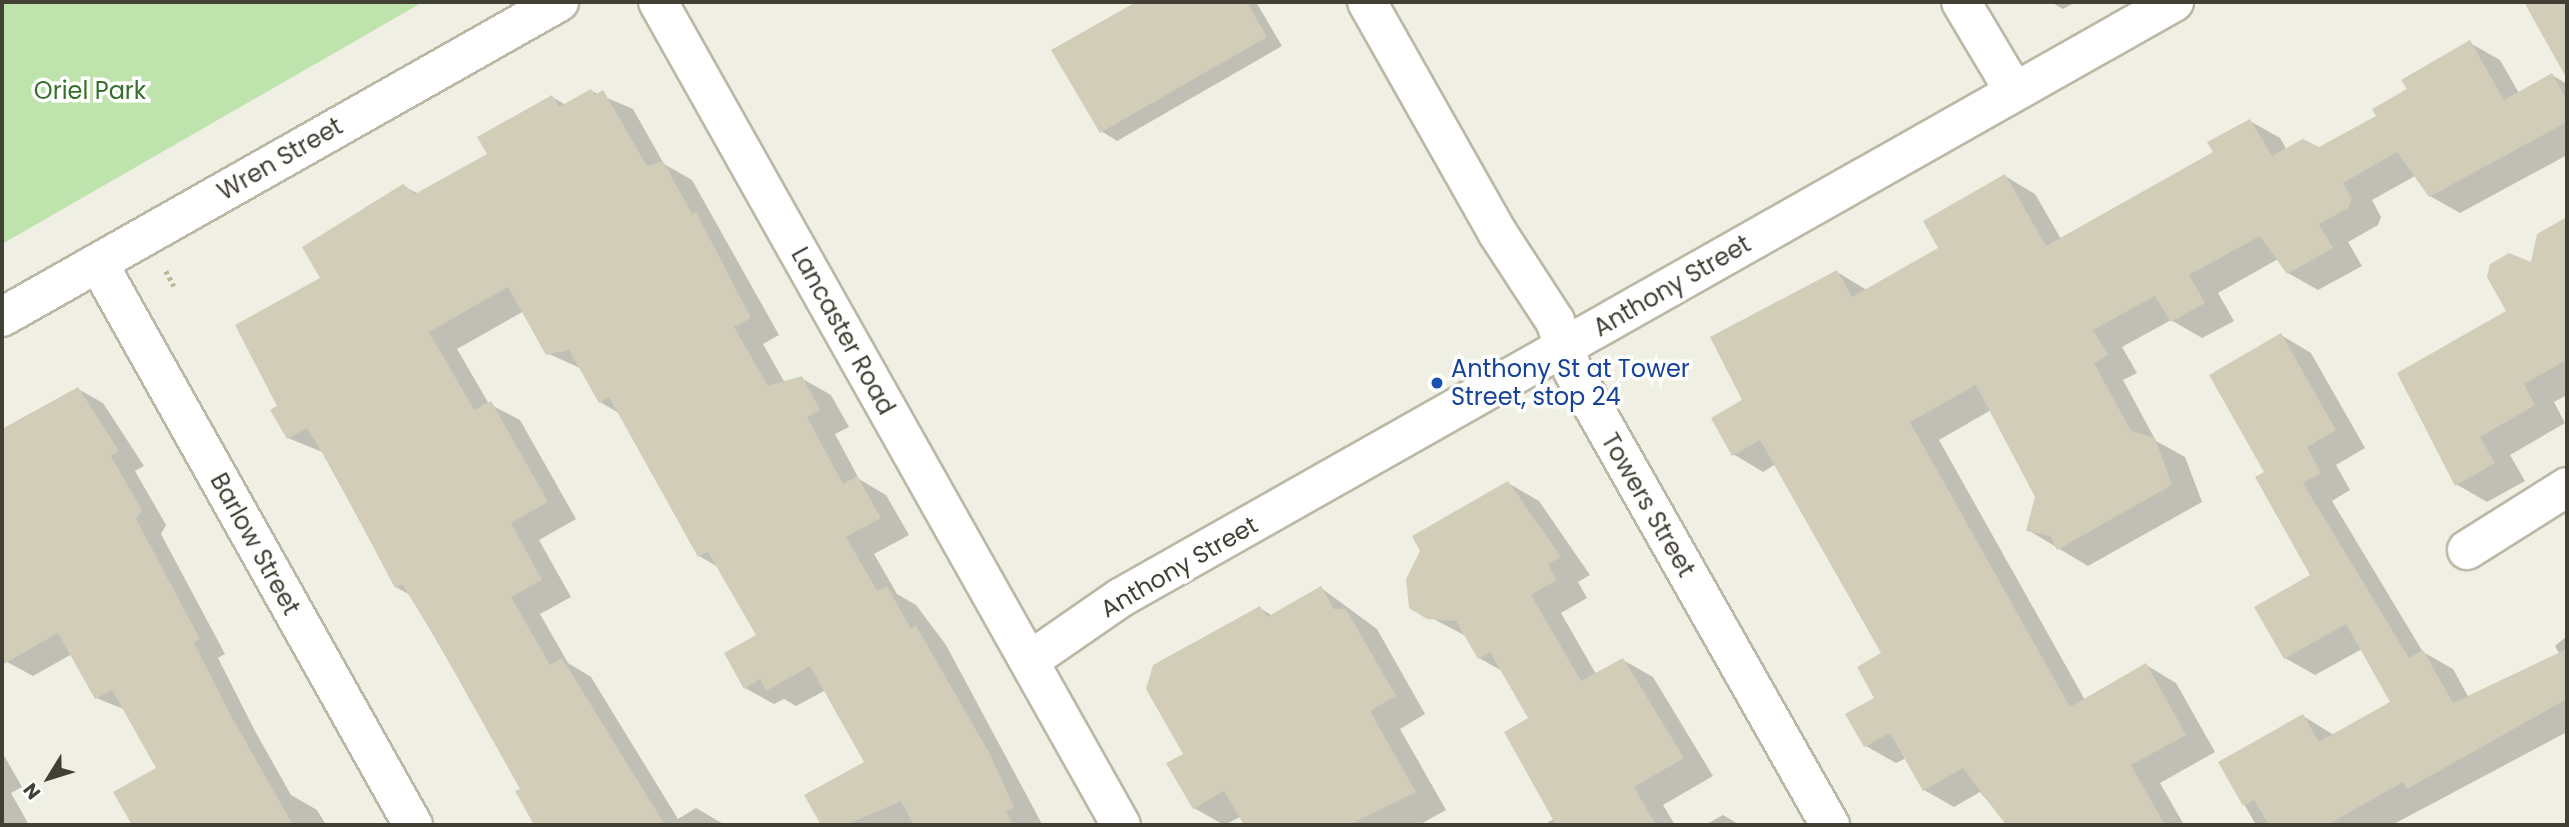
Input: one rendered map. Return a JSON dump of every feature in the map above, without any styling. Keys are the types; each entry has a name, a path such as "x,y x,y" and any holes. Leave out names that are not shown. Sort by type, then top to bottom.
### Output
{"street":[{"name":"Wren Street","path":"2,317 559,2"},
{"name":"Lancaster Road","path":"658,2 1121,825"},
{"name":"Towers Street","path":"1367,2 1565,347 1573,371 1830,825"},
{"path":"1961,2 2014,91"},
{"name":"Anthony Street","path":"1029,661 1120,598 2174,2"},
{"name":"Barlow Street","path":"97,263 413,825"},
{"path":"2467,550 2567,487"}],"green space":[{"name":"Oriel Park","path":"2,2 423,2 2,244"}],"building":[{"path":"1136,2 1247,2 1267,37 1100,133 1051,50"},
{"path":"2524,2 2567,2 2567,79"},
{"path":"2470,40 2504,100 2552,73 2567,101 2567,122 2429,197 2397,152 2343,183 2352,199 2348,208 2319,224 2333,248 2287,274 2260,236 2189,275 2205,303 2171,322 2155,296 2093,330 2108,355 2094,363 2131,431 2155,438 2172,485 2057,550 2050,536 2026,531 2035,497 1976,385 1910,422 2070,707 2146,663 2186,735 2131,765 2165,825 2006,825 1963,768 1923,791 1890,733 1864,747 1845,714 1874,698 1857,667 1881,653 1760,440 1732,456 1711,418 1742,400 1710,337 1837,270 1852,297 1938,248 1923,221 2005,174 2046,246 2213,152 2207,142 2250,119 2272,156 2303,139 2319,147 2376,116 2372,109 2407,89 2401,80"},
{"path":"591,89 595,95 603,90 647,166 663,161 692,214 696,212 751,318 734,327 768,386 802,376 820,410 807,417 843,484 857,476 881,518 846,537 877,591 887,586 911,629 916,626 990,754 1014,807 1006,812 1013,825 914,825 901,801 846,825 821,825 804,795 864,762 810,666 766,691 760,679 744,689 724,653 756,635 708,552 698,557 609,397 599,403 569,350 546,355 508,287 429,332 474,410 491,401 548,502 511,523 542,580 511,597 550,665 562,658 665,825 534,825 515,791 520,789 436,639 402,584 395,588 331,467 307,428 287,439 270,410 277,406 235,325 320,278 302,247 403,184 415,194 487,154 477,137 552,95 559,107"},
{"path":"2567,217 2567,360 2524,384 2535,405 2480,437 2495,463 2455,486 2397,373 2506,311 2487,277 2490,264 2509,253 2531,262 2537,234"},
{"path":"2281,333 2336,430 2307,447 2321,473 2303,483 2409,658 2423,650 2453,703 2567,649 2567,699 2407,789 2403,782 2327,825 2269,825 2254,800 2243,806 2218,762 2303,714 2319,742 2390,702 2346,624 2284,659 2254,607 2310,575 2255,477 2264,472 2209,375"},
{"path":"78,387 119,451 111,456 142,510 136,519 200,639 194,643 230,714 293,825 132,825 113,792 156,768 112,690 95,699 58,633 2,665 2,429"},
{"path":"1508,481 1561,557 1548,564 1557,580 1531,595 1581,681 1623,658 1684,758 1634,787 1656,825 1556,825 1504,732 1528,718 1490,652 1478,659 1456,621 1427,619 1409,608 1406,579 1420,551 1412,536"},
{"path":"1321,586 1334,609 1346,609 1396,696 1370,711 1416,792 1349,825 1244,825 1224,791 1193,809 1166,763 1183,754 1146,689 1153,665 1260,606 1267,617"}],"place":[{"name":"Anthony St at Tower Street, stop 24","path":"1437,383"}]}
